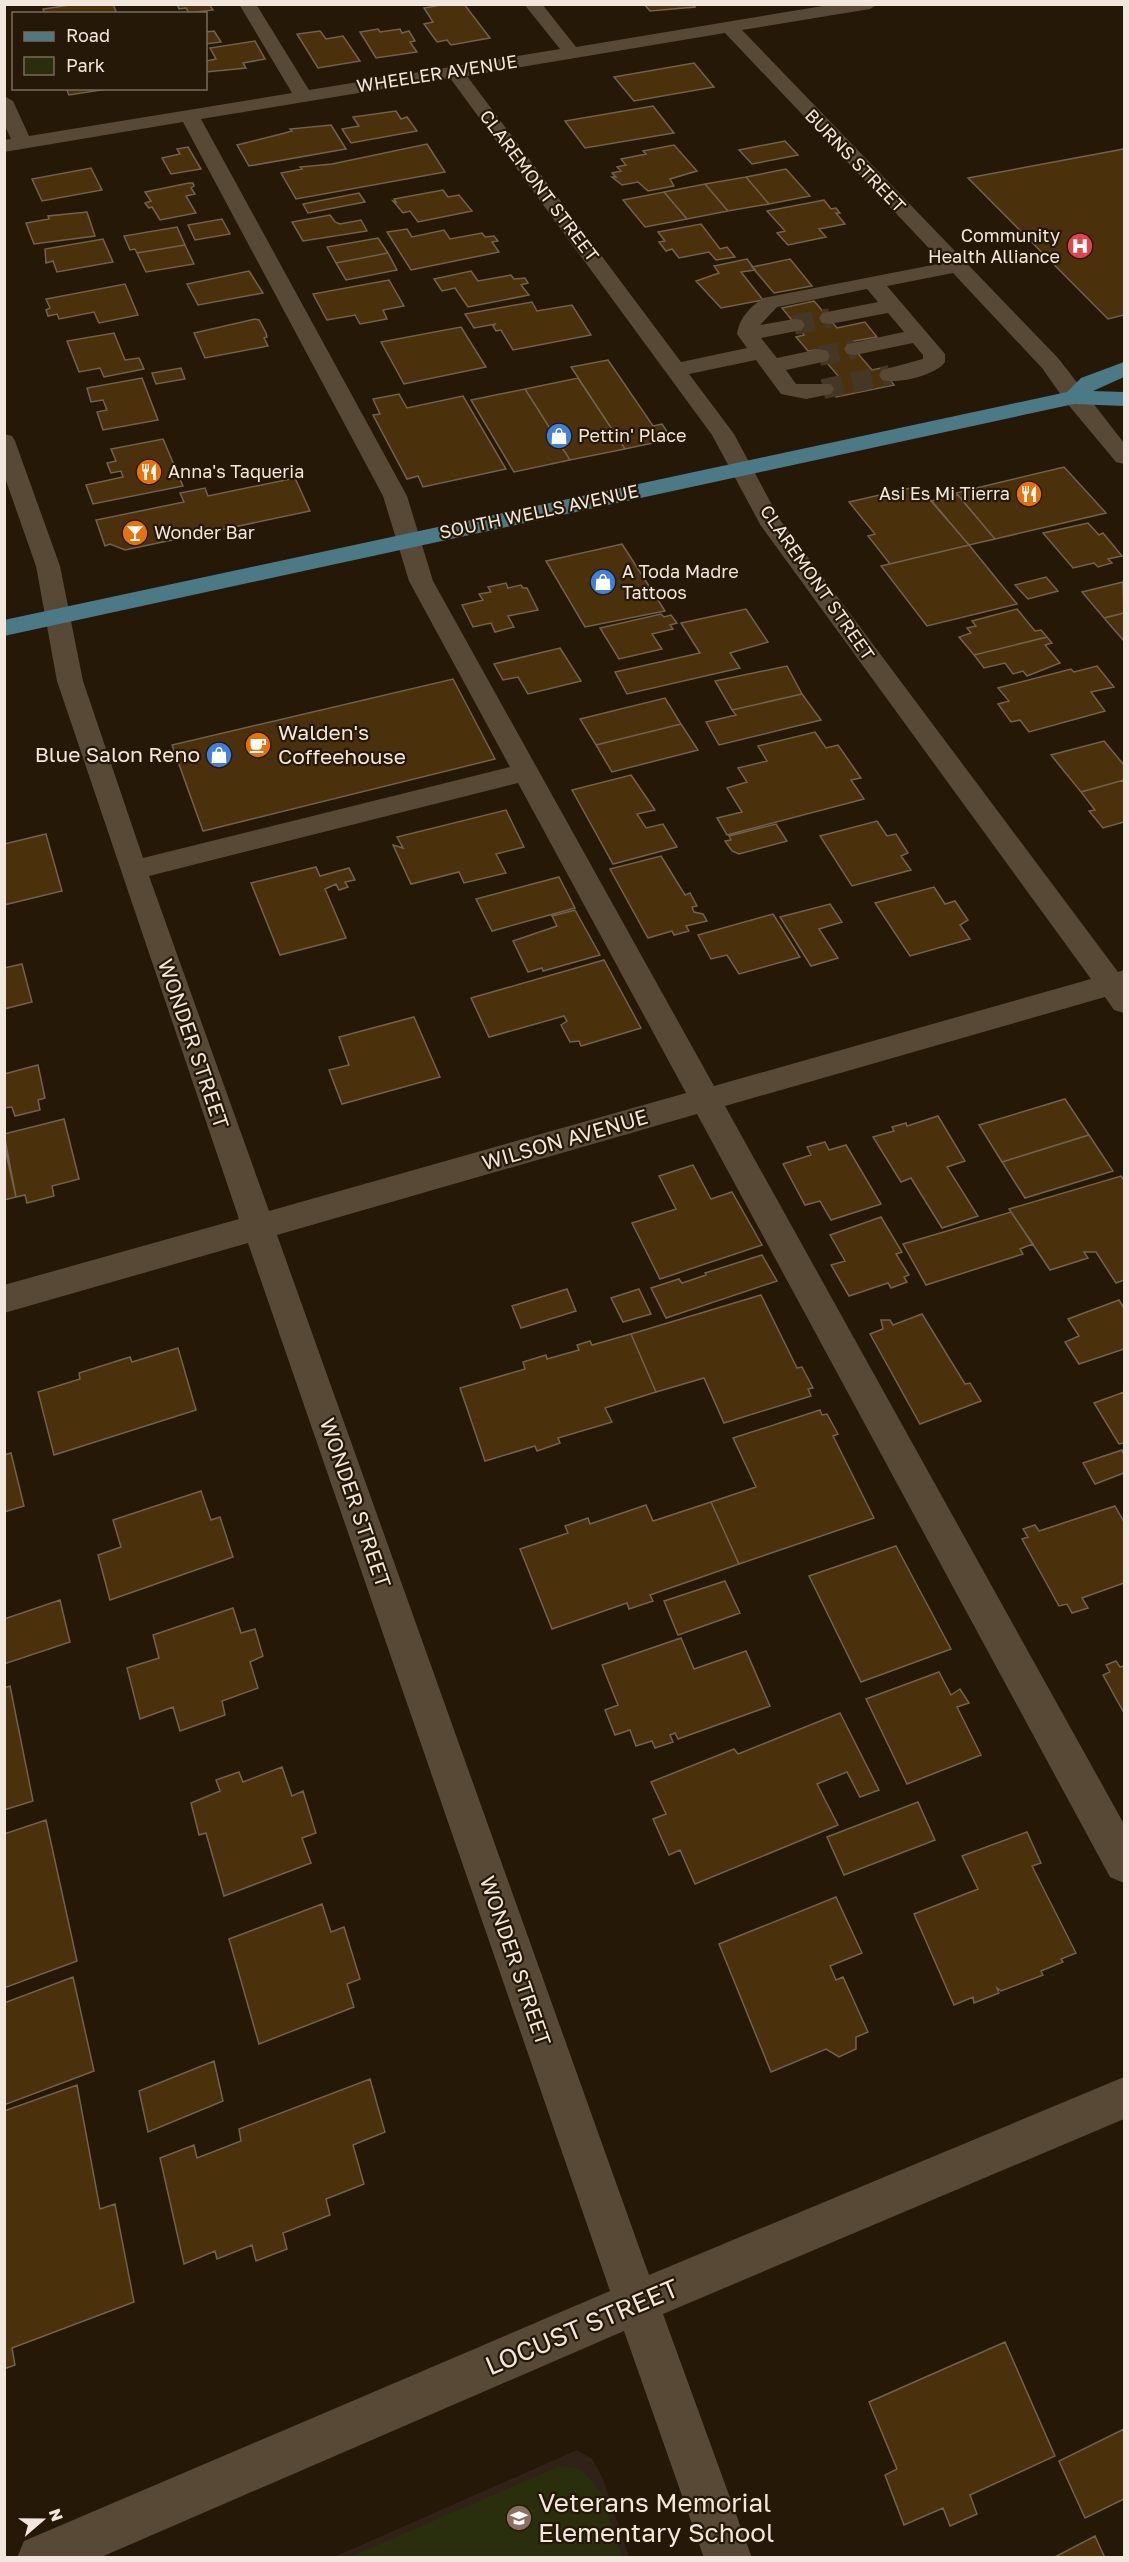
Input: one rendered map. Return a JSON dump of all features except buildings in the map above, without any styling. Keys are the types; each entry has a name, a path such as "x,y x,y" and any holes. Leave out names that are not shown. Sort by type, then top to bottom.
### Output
{"main road":[{"name":"SOUTH WELLS AVENUE","path":"1074,397 1089,383 1125,369"},
{"name":"SOUTH WELLS AVENUE","path":"4,628 1074,397 1125,399"}],"street":[{"path":"247,4 303,96"},
{"path":"532,4 571,52"},
{"name":"WHEELER AVENUE","path":"13,144 870,4"},
{"name":"BURNS STREET","path":"728,26 1050,363 1074,397 1125,457"},
{"name":"CLAREMONT STREET","path":"455,72 723,434 770,521 1120,990"},
{"path":"4,100 13,144"},
{"path":"189,115 395,496 421,582 708,1100 1125,1863"},
{"path":"825,312 883,294 957,266"},
{"path":"883,294 934,354 934,362 927,367 890,375"},
{"path":"675,370 763,350 824,372 796,392 763,350 762,308 778,300 883,294"},
{"path":"763,350 789,319"},
{"path":"861,356 924,343"},
{"name":"WONDER STREET","path":"4,441 48,566 70,681 133,870 636,2303 728,2558"},
{"path":"133,870 527,772"},
{"name":"WILSON AVENUE","path":"4,1299 708,1100 1120,990"},
{"name":"LOCUST STREET","path":"41,2558 636,2303 1125,2098"}],"shaded area":[{"name":"Veterans Memorial Elementary School","path":"577,2450 592,2459 603,2479 629,2557 332,2558"}],"green space":[{"name":"Veterans Memorial Elementary School","path":"560,2466 582,2470 601,2493 622,2557 350,2557"}],"tunnel":[{"path":"794,325 830,318"},
{"path":"819,356 855,349"},
{"path":"823,389 890,375"}],"place":[{"name":"Community Health Alliance","path":"1080,246"},
{"name":"Pettin' Place","path":"559,436"},
{"name":"Anna's Taqueria","path":"149,472"},
{"name":"Asi Es Mi Tierra","path":"1029,494"},
{"name":"Wonder Bar","path":"135,533"},
{"name":"A Toda Madre Tattoos","path":"603,582"},
{"name":"Walden's Coffeehouse","path":"258,745"},
{"name":"Blue Salon Reno","path":"219,755"},
{"name":"Veterans Memorial Elementary School","path":"519,2518"}]}
